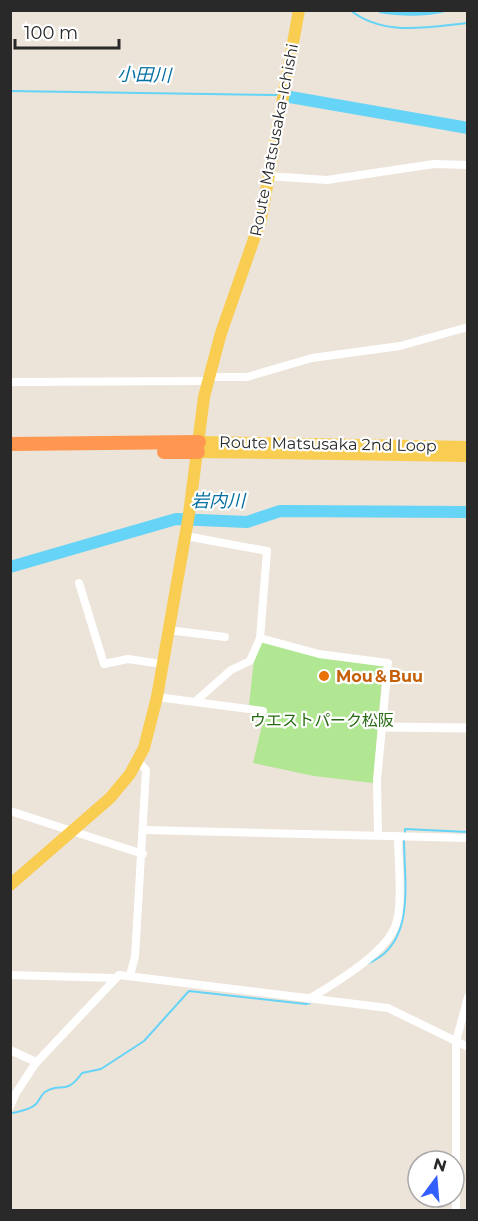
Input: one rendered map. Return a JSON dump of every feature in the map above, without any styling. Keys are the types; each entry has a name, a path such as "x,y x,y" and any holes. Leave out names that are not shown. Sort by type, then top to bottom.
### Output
{"highway":[{"path":"10,444 198,447"},
{"path":"10,452 198,447"}],"main road":[{"name":"Route Matsusaka-Ichishi","path":"198,447 208,379 221,333 255,240 299,10"},
{"name":"Route Matsusaka 2nd Loop","path":"198,447 468,447"},
{"name":"Route Matsusaka 2nd Loop","path":"198,447 468,456"},
{"name":"Route Matsusaka 2nd Loop","path":"10,885 110,798 138,761 157,697 189,526 198,447"}],"street":[{"path":"267,176 327,180 434,164 468,165"},
{"path":"10,382 247,377 312,358 400,346 468,327"},
{"path":"189,526 267,551 260,638 250,661 216,682 195,701"},
{"path":"80,584 104,664 128,659 162,663"},
{"path":"168,630 225,637"},
{"path":"260,638 319,654 388,663 378,780 378,835"},
{"path":"157,697 264,711"},
{"path":"382,727 468,728"},
{"path":"130,975 135,957 144,830 146,770 138,761"},
{"path":"10,811 143,854"},
{"path":"144,830 468,838"},
{"path":"313,999 382,946 392,934 398,917 403,836"},
{"path":"10,975 114,978 130,975 152,981 388,1008 468,1047"},
{"path":"10,1107 16,1093 36,1062 114,978"},
{"path":"456,1210 456,1041 468,997"},
{"path":"10,1050 36,1062"}],"green space":[{"name":"ウエストパーク松阪","path":"266,641 383,666 373,783 314,776 253,763 266,709 249,705 254,659 260,643"}],"water":[{"path":"380,10 450,11 406,16 379,13"}],"waterway":[{"path":"350,10 377,24 392,27 422,28 468,23"},
{"name":"小田川","path":"10,91 277,95"},
{"name":"小田川","path":"290,97 468,128"},
{"name":"岩内川","path":"10,567 176,519 247,522 280,511 468,512"},
{"path":"405,833 405,829 468,832"},
{"path":"366,964 382,955 393,943 400,928 405,892 404,839"},
{"path":"13,1113 31,1108 50,1089 71,1085 82,1073 101,1069 144,1041 189,991 310,1003"}],"place":[{"name":"Mou＆Buu","path":"324,676"}]}
